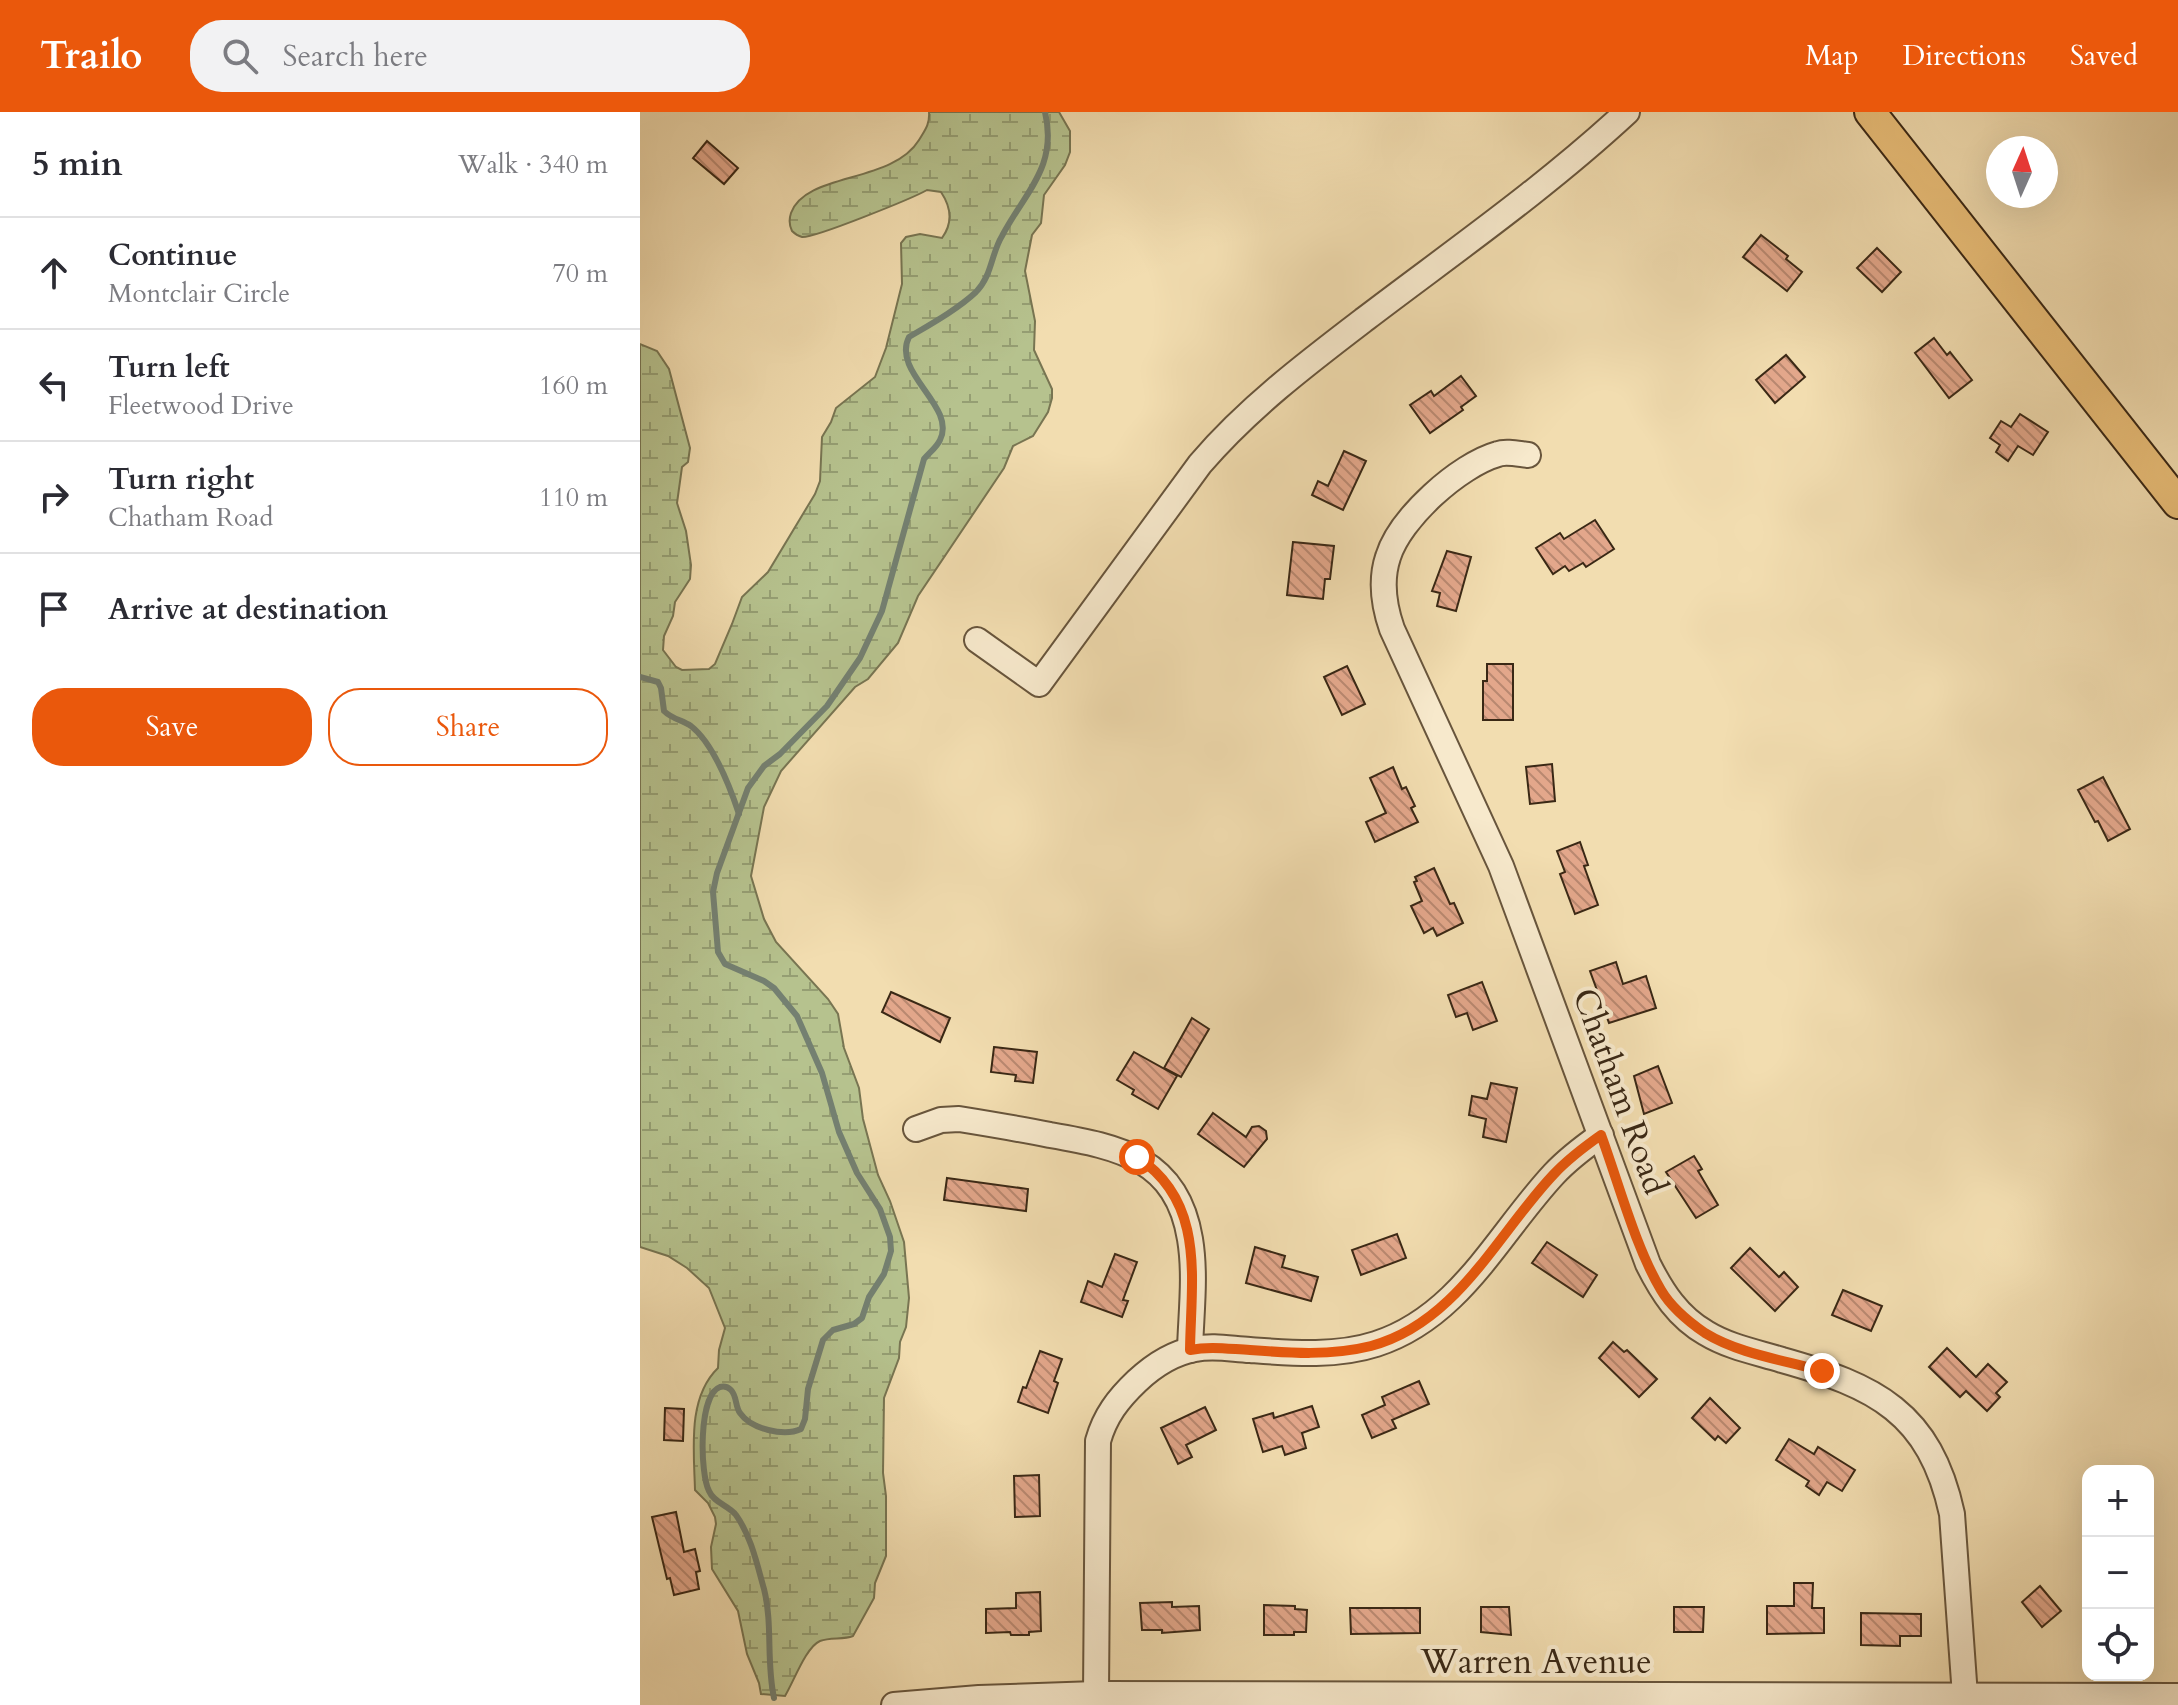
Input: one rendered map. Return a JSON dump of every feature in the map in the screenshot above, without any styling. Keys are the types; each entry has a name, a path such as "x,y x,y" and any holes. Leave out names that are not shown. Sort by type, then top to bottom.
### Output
{"main road":[{"path":"1870,112 2178,503"}],"street":[{"path":"977,640 1039,684 1220,441 1295,373 1562,170 1627,112"},
{"name":"Chatham Road","path":"1528,455 1499,453 1449,481 1395,537 1386,560 1383,585 1385,608 1392,629 1501,866 1648,1264 1662,1292 1678,1311 1705,1333 1734,1346 1822,1371 1887,1402 1913,1427 1933,1454 1946,1487 1952,1514 1965,1696"},
{"path":"916,1129 956,1118 1094,1142 1126,1152 1149,1165 1170,1187 1187,1224 1192,1261 1190,1350"},
{"path":"1096,1694 1098,1441 1110,1412 1131,1386 1161,1363 1190,1350 1215,1347 1341,1352 1374,1345 1403,1333 1442,1306 1466,1283 1553,1174 1601,1135"},
{"name":"Warren Avenue","path":"910,1704 1096,1694 1810,1700 1965,1696 2133,1700 2178,1696"}],"green space":[{"path":"929,112 1059,112 1070,131 1070,152 1065,165 1044,195 1041,223 1032,235 1025,271 1035,321 1034,350 1052,389 1052,398 1048,412 1033,436 1013,446 1004,468 918,596 898,643 781,771 764,807 751,876 764,919 776,942 838,1014 844,1048 859,1088 863,1119 878,1175 904,1242 909,1298 899,1358 884,1398 886,1556 875,1583 874,1598 853,1636 815,1644 785,1696 761,1694 747,1654 738,1611 712,1569 715,1517 708,1503 695,1490 694,1425 701,1394 718,1368 725,1328 709,1288 668,1256 640,1247 640,344 657,351 669,369 690,448 688,462 682,467 677,503 686,531 690,579 675,602 673,616 664,636 663,650 682,670 709,669 715,664 742,597 768,572 815,494 820,481 822,437 836,408 875,377 886,348 902,284 901,243 906,237 920,234 942,238 948,227 949,215 941,192 927,190 811,236 802,237 792,231 791,213 800,200 814,190 871,172 906,154 925,130"}],"building":[{"path":"707,141 738,168 724,184 693,158"},
{"path":"1761,235 1788,256 1786,259 1802,272 1787,291 1743,257"},
{"path":"1877,248 1901,272 1882,292 1857,268"},
{"path":"1934,338 1947,355 1950,352 1972,380 1949,398 1915,353"},
{"path":"1786,355 1805,377 1775,403 1756,380"},
{"path":"1461,376 1476,396 1461,407 1463,410 1430,433 1410,405 1431,391 1434,396"},
{"path":"2020,414 2048,432 2033,455 2018,446 2008,461 1996,452 2000,445 1990,438 2001,421 2011,427"},
{"path":"1344,451 1366,461 1343,510 1312,495 1318,481 1328,486"},
{"path":"1595,520 1614,549 1586,567 1583,563 1569,571 1565,566 1553,574 1536,548 1560,533 1564,539"},
{"path":"1293,542 1334,546 1330,579 1325,579 1323,599 1287,595"},
{"path":"1447,551 1471,557 1456,611 1437,606 1440,593 1432,591"},
{"path":"1487,664 1513,664 1513,720 1483,720 1483,681 1487,681"},
{"path":"1347,666 1365,704 1342,715 1324,677"},
{"path":"1552,764 1555,801 1530,804 1526,767"},
{"path":"1393,767 1402,789 1406,787 1415,806 1411,808 1418,822 1375,842 1366,822 1386,813 1370,778"},
{"path":"2103,777 2130,829 2108,841 2078,790"},
{"path":"1580,842 1588,865 1584,866 1598,905 1575,914 1560,874 1565,872 1557,851"},
{"path":"1434,868 1450,904 1454,903 1463,923 1437,936 1433,928 1424,933 1411,906 1422,901 1415,877"},
{"path":"1616,962 1623,984 1646,976 1656,1008 1609,1023 1590,971"},
{"path":"1482,982 1497,1021 1473,1030 1467,1013 1456,1017 1448,995"},
{"path":"891,992 950,1018 940,1042 882,1012"},
{"path":"1192,1018 1209,1029 1181,1077 1164,1068"},
{"path":"994,1047 1037,1052 1033,1083 1015,1081 1016,1075 991,1072"},
{"path":"1134,1052 1177,1076 1158,1109 1132,1094 1134,1090 1117,1080"},
{"path":"1658,1066 1672,1103 1644,1114 1634,1076"},
{"path":"1491,1083 1517,1088 1506,1142 1483,1137 1486,1119 1469,1115 1472,1096 1487,1099"},
{"path":"1213,1113 1246,1137 1252,1127 1259,1126 1266,1131 1267,1139 1244,1167 1198,1134"},
{"path":"1694,1156 1702,1169 1698,1171 1718,1205 1696,1218 1666,1172"},
{"path":"947,1178 1028,1189 1026,1211 944,1200"},
{"path":"1397,1234 1406,1258 1361,1275 1352,1250"},
{"path":"1547,1242 1597,1275 1583,1297 1532,1263"},
{"path":"1255,1247 1285,1256 1282,1267 1318,1277 1311,1301 1246,1283"},
{"path":"1750,1248 1779,1277 1784,1272 1798,1287 1775,1311 1731,1268"},
{"path":"1115,1254 1137,1262 1123,1300 1128,1301 1122,1317 1081,1302 1088,1281 1102,1287"},
{"path":"1843,1290 1882,1306 1871,1331 1832,1315"},
{"path":"1613,1342 1624,1352 1627,1350 1657,1379 1639,1397 1599,1358"},
{"path":"1947,1348 1976,1377 1988,1364 2007,1382 1996,1393 2000,1397 1987,1411 1966,1391 1960,1397 1929,1367"},
{"path":"1040,1351 1062,1359 1048,1413 1018,1402"},
{"path":"1419,1381 1429,1404 1392,1420 1396,1428 1372,1438 1362,1415 1385,1405 1382,1397"},
{"path":"1710,1398 1740,1428 1726,1443 1718,1436 1715,1440 1692,1418"},
{"path":"1312,1406 1319,1427 1302,1433 1306,1448 1285,1455 1282,1446 1263,1452 1253,1419 1273,1413 1274,1418"},
{"path":"1205,1407 1216,1430 1186,1445 1192,1457 1178,1464 1161,1428"},
{"path":"665,1408 684,1409 683,1441 664,1440"},
{"path":"1789,1439 1814,1454 1818,1447 1855,1470 1842,1491 1827,1482 1819,1495 1806,1486 1809,1481 1776,1460"},
{"path":"1039,1475 1040,1516 1015,1517 1014,1476"},
{"path":"676,1512 684,1552 695,1549 700,1571 696,1572 699,1589 674,1595 652,1517"},
{"path":"1794,1583 1813,1583 1812,1608 1824,1608 1824,1633 1767,1634 1767,1606 1794,1606"},
{"path":"2040,1586 2061,1611 2042,1627 2022,1602"},
{"path":"1040,1592 1041,1631 1029,1632 1029,1635 986,1633 986,1609 1016,1608 1016,1593"},
{"path":"1172,1602 1172,1607 1199,1606 1200,1630 1162,1633 1162,1630 1142,1630 1140,1603"},
{"path":"1264,1605 1295,1606 1295,1609 1307,1610 1306,1632 1264,1635"},
{"path":"1481,1607 1509,1607 1511,1635 1481,1632"},
{"path":"1674,1607 1704,1607 1703,1632 1674,1632"},
{"path":"1350,1608 1420,1608 1420,1633 1351,1634"},
{"path":"1861,1613 1921,1614 1921,1636 1900,1636 1900,1646 1861,1645"}],"waterway":[{"path":"774,1698 764,1589 746,1532 736,1515 709,1491 704,1469 704,1419 713,1393 720,1387 726,1387 733,1392 740,1413 752,1423 777,1432 801,1429 808,1389 823,1340 833,1330 854,1324 862,1318 869,1297 884,1274 891,1251 890,1237 880,1209 857,1173 839,1132 822,1073 797,1016 774,988 725,964 718,952 713,892 748,788 764,766 827,706 860,658 882,611 924,459 939,443 943,427 933,402 909,364 906,350 909,337 961,304 981,286 998,243 1043,164 1048,131 1045,112"},
{"path":"640,677 658,682 664,711 691,726 707,744 726,779 739,814"}],"route":[{"path":"1137,1157 1170,1187 1187,1224 1192,1261 1190,1350 1215,1347 1341,1352 1374,1345 1403,1333 1442,1306 1466,1283 1553,1174 1601,1135 1648,1264 1662,1292 1678,1311 1705,1333 1734,1346 1822,1371"}]}
